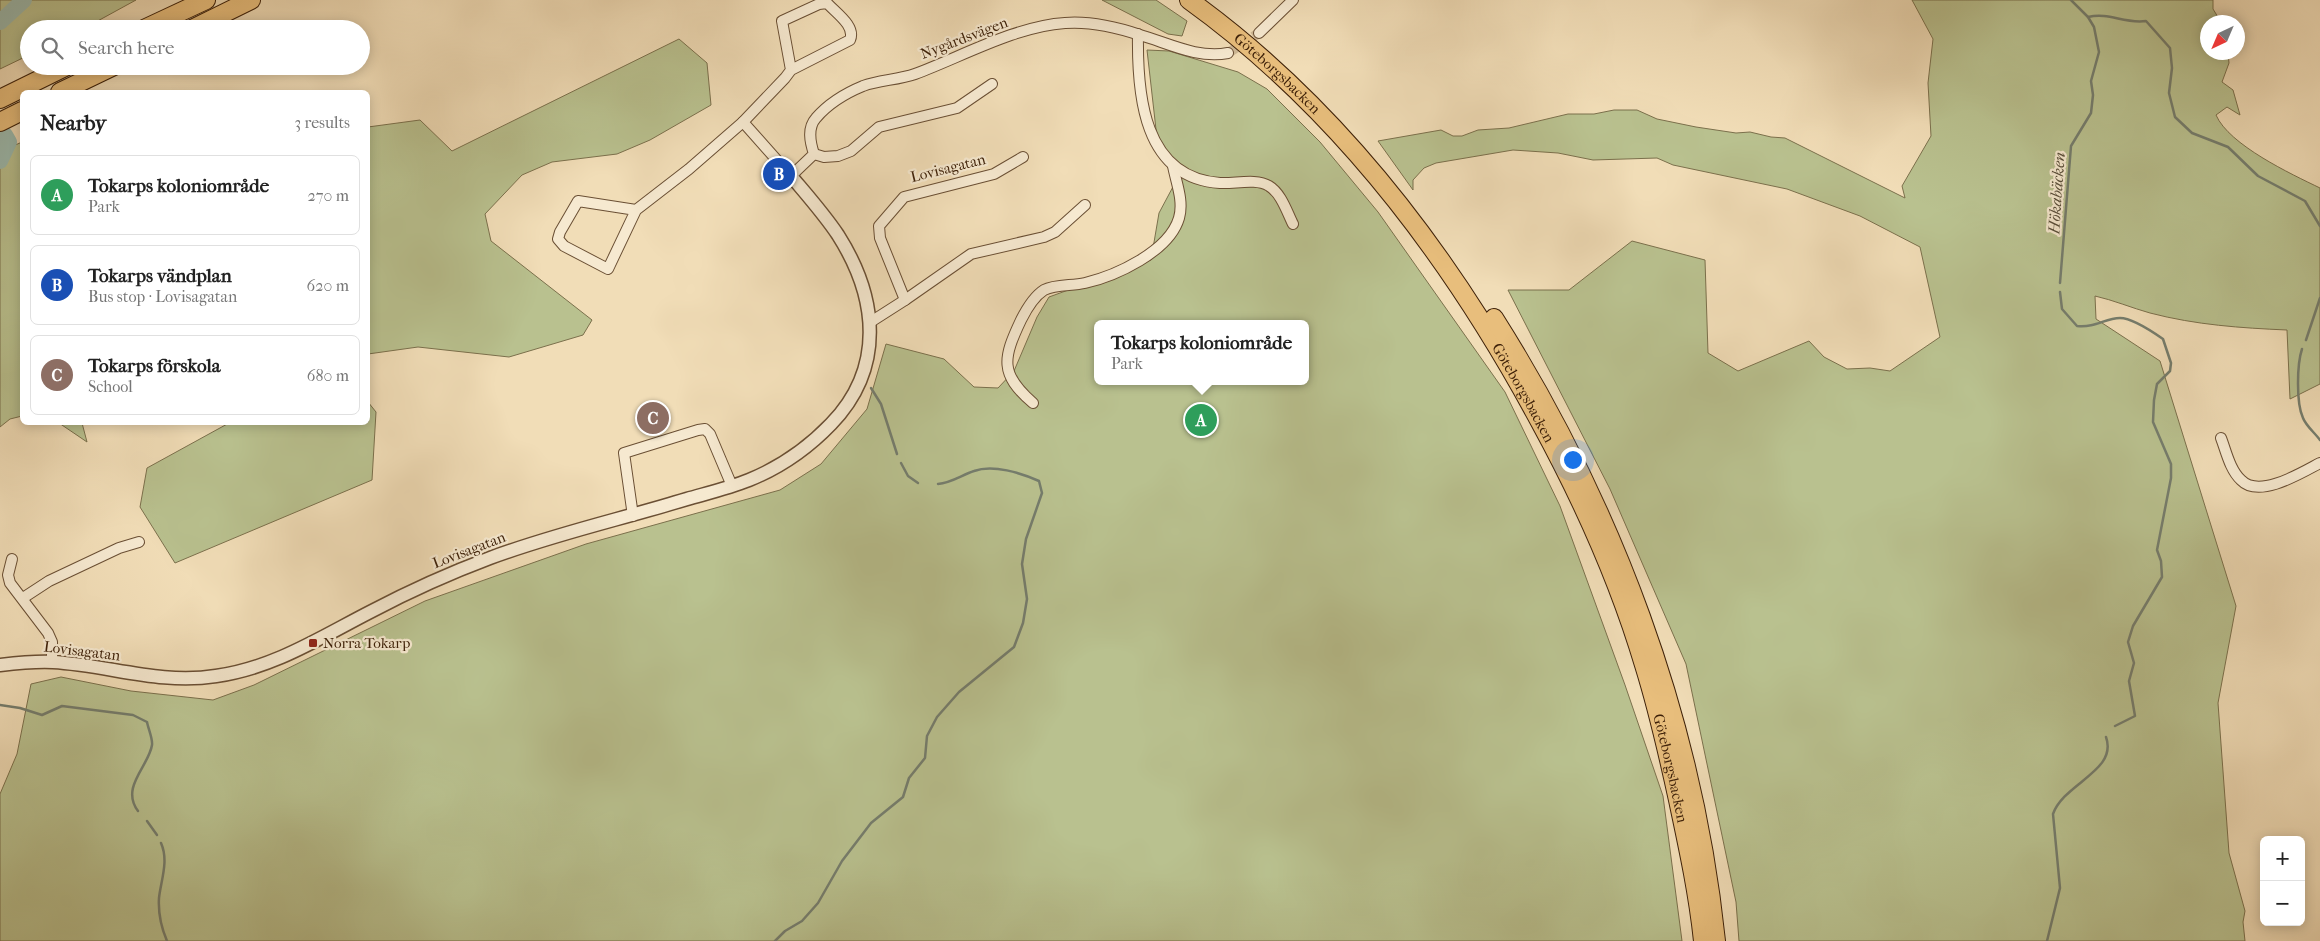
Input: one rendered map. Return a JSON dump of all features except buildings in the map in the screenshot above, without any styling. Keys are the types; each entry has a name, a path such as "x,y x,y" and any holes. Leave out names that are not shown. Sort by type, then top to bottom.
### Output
{"highway":[{"path":"163,20 206,0"},
{"path":"210,20 251,0"},
{"name":"Göteborgsbacken","path":"1189,0 1256,52 1346,142 1396,202 1444,265 1482,320 1523,390 1588,516 1644,663 1665,740 1698,895 1703,941"},
{"name":"Göteborgsbacken","path":"1207,0 1265,47 1326,106 1354,136 1439,238 1512,345 1566,441 1599,510 1630,583 1656,659 1678,736 1699,830 1716,941"},
{"path":"0,99 48,75"},
{"path":"64,90 95,75"},
{"path":"0,122 20,112"}],"street":[{"path":"1259,33 1293,0"},
{"path":"636,210 578,201 558,239 564,246 608,269 636,210 689,169 743,122 791,70 850,40 852,35 850,28 827,3 819,4 782,21 791,70"},
{"name":"Nygårdsvägen","path":"814,154 810,136 815,119 831,103 863,86 913,75 1025,31 1065,23 1111,27 1208,55 1228,52"},
{"path":"1138,34 1138,57 1147,123 1156,147 1173,166 1188,174 1212,181 1261,183 1269,186 1281,200 1294,224"},
{"path":"790,176 814,154 824,157 838,156 851,151 879,128 957,108 992,84"},
{"name":"Lovisagatan","path":"0,665 52,657 169,679 216,676 255,668 304,648 431,582 482,561 542,540 633,516 732,486 763,474 795,456 820,435 844,409 858,388 865,372 869,352 869,323 864,294 843,244 823,214 743,122"},
{"name":"Lovisagatan","path":"905,300 880,238 879,226 904,197 994,174 1023,157"},
{"path":"1033,403 1020,392 1008,371 1006,358 1024,313 1043,290 1050,287 1074,286 1097,279 1128,267 1153,251 1174,228 1179,218 1180,196 1173,166"},
{"path":"869,323 971,254 1044,237 1055,232 1085,205"},
{"path":"633,516 624,453 698,430 705,429 710,434 732,486"},
{"path":"2221,438 2230,463 2240,480 2254,488 2277,484 2320,463"},
{"path":"23,598 49,581 119,548 139,542"},
{"name":"Lovisagatan","path":"12,559 8,575 10,583 48,633 52,642 52,657"}],"green space":[{"path":"0,0 136,0 99,20 20,20 20,59 0,69"},
{"path":"1102,0 1156,0 1187,21 1182,36 1168,34"},
{"path":"1912,0 2213,0 2213,9 2217,15 2200,15 2200,60 2229,60 2222,82 2233,90 2240,115 2227,107 2216,115 2223,126 2247,148 2278,167 2320,188 2320,384 2290,399 2287,330 2236,327 2184,320 2150,313 2095,296 2096,319 2160,361 2236,606 2218,703 2229,853 2245,911 2243,922 2245,941 1739,941 1736,902 1686,664 1610,489 1508,290 1569,290 1632,241 1705,260 1708,353 1738,371 1809,341 1824,357 1847,369 1870,368 1890,371 1940,337 1920,247 1860,216 1787,189 1673,165 1657,158 1593,160 1558,153 1513,150 1436,163 1424,168 1413,180 1413,190 1378,141 1441,130 1453,136 1462,136 1478,130 1509,128 1568,114 1594,114 1614,110 1637,110 1657,119 1696,127 1736,133 1750,132 1785,138 1905,198 1902,186 1931,136 1928,83 1933,39"},
{"path":"679,39 707,63 711,105 650,140 617,154 552,162 522,175 485,214 491,241 592,320 583,335 509,357 418,347 370,354 370,127 420,120 452,151"},
{"path":"1147,50 1169,51 1238,72 1267,89 1320,142 1378,212 1505,392 1560,506 1663,796 1682,941 0,941 0,794 17,754 31,684 61,677 131,691 213,700 254,685 425,601 586,544 780,490 821,464 867,409 886,344 944,359 974,387 998,388 1014,371 1037,317 1049,297 1151,260 1159,213 1183,168 1158,147"},
{"path":"20,143 20,416 10,419 0,427 0,152"},
{"path":"370,404 376,412 372,480 175,563 140,507 147,468 225,425 370,425"},
{"path":"62,425 83,425 87,442"}],"waterway":[{"path":"0,22 24,0"},
{"name":"Hökabäcken","path":"2060,283 2071,146 2091,113 2093,95 2091,81 2099,52 2094,27 2088,17 2071,0"},
{"path":"2088,17 2103,16 2130,21 2146,21 2170,48 2172,68 2169,93 2175,117 2192,133 2228,147 2258,176 2305,201 2320,226"},
{"path":"0,161 9,142 5,135"},
{"name":"Hökabäcken","path":"2060,292 2062,309 2077,326 2090,326 2115,318 2130,320 2163,339 2171,363 2170,371 2157,384 2153,422 2171,464 2171,478 2157,550 2161,561 2162,577 2133,626 2128,642 2134,663 2129,681 2135,716 2115,726"},
{"path":"2306,340 2320,298"},
{"path":"2302,349 2299,364 2299,403 2306,424 2320,440"},
{"path":"871,388 881,404 897,454"},
{"path":"901,463 908,476 918,483"},
{"path":"775,941 785,931 802,921 818,903 842,861 871,823 903,797 909,778 925,758 927,736 937,717 959,692 1014,647 1023,623 1027,599 1022,564 1026,539 1042,493 1039,481 1016,472 990,468 974,471 952,481 938,484"},
{"path":"0,705 20,708 42,715 62,706 133,715 147,722 152,745 150,753 137,777 132,794 133,802 138,811"},
{"name":"Hökabäcken","path":"2047,941 2060,888 2053,814 2059,803 2088,777 2104,759 2108,749 2106,737"},
{"path":"147,821 157,835"},
{"path":"161,843 164,870 159,910 167,941"}],"tunnel":[{"path":"1228,53 1259,33"}],"place":[{"name":"Tokarps vändplan","path":"779,174"},
{"name":"Tokarps förskola","path":"653,418"},
{"name":"Tokarps koloniområde","path":"1201,420"},
{"name":"Norra Tokarp","path":"313,643"}]}
